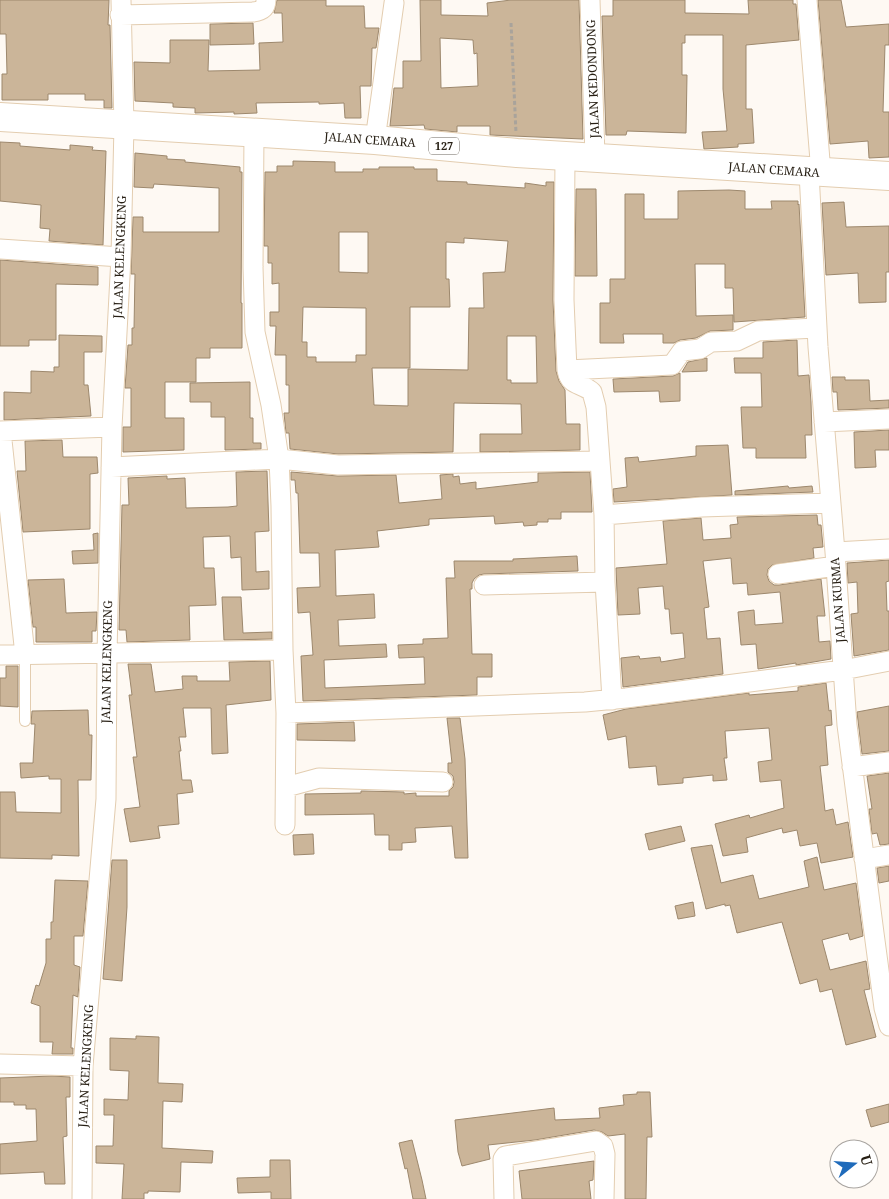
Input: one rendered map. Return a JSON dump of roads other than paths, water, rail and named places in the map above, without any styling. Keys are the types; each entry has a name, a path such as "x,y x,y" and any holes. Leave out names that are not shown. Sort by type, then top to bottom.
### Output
{"main road":[{"name":"JALAN CEMARA","path":"0,116 375,140 517,153 889,176"}],"street":[{"path":"121,7 253,12 264,8 266,0"},
{"name":"JALAN KEDONDONG","path":"590,0 595,157"},
{"name":"JALAN KURMA","path":"807,0 815,172 816,328 843,670 852,767 884,1008 889,1026"},
{"path":"375,140 394,3"},
{"name":"JALAN KELENGKENG","path":"82,1199 84,1066 106,799 112,426 121,257 124,125 121,7"},
{"path":"254,132 253,267 255,332 271,405 278,459 281,506 286,713 285,826"},
{"path":"565,156 564,300 567,370 570,379 588,388 594,396 604,515 605,582 612,700"},
{"path":"0,249 121,257"},
{"path":"567,370 672,365 682,351 700,349 711,342 737,340 758,331 816,328"},
{"path":"824,422 889,419"},
{"path":"25,655 1,431 112,426"},
{"path":"111,468 278,459 338,465 600,461"},
{"path":"604,515 695,507 830,503"},
{"path":"778,574 835,559 889,549"},
{"path":"484,586 605,582"},
{"path":"0,655 283,650"},
{"path":"286,713 612,700 843,670 889,661"},
{"path":"852,767 889,762"},
{"path":"286,788 319,778 443,782"},
{"path":"864,859 889,855"},
{"path":"0,1064 84,1066"},
{"path":"504,1199 503,1159 505,1156 596,1141 603,1146 605,1154 604,1199"}],"lane":[{"path":"25,655 25,721"}]}
